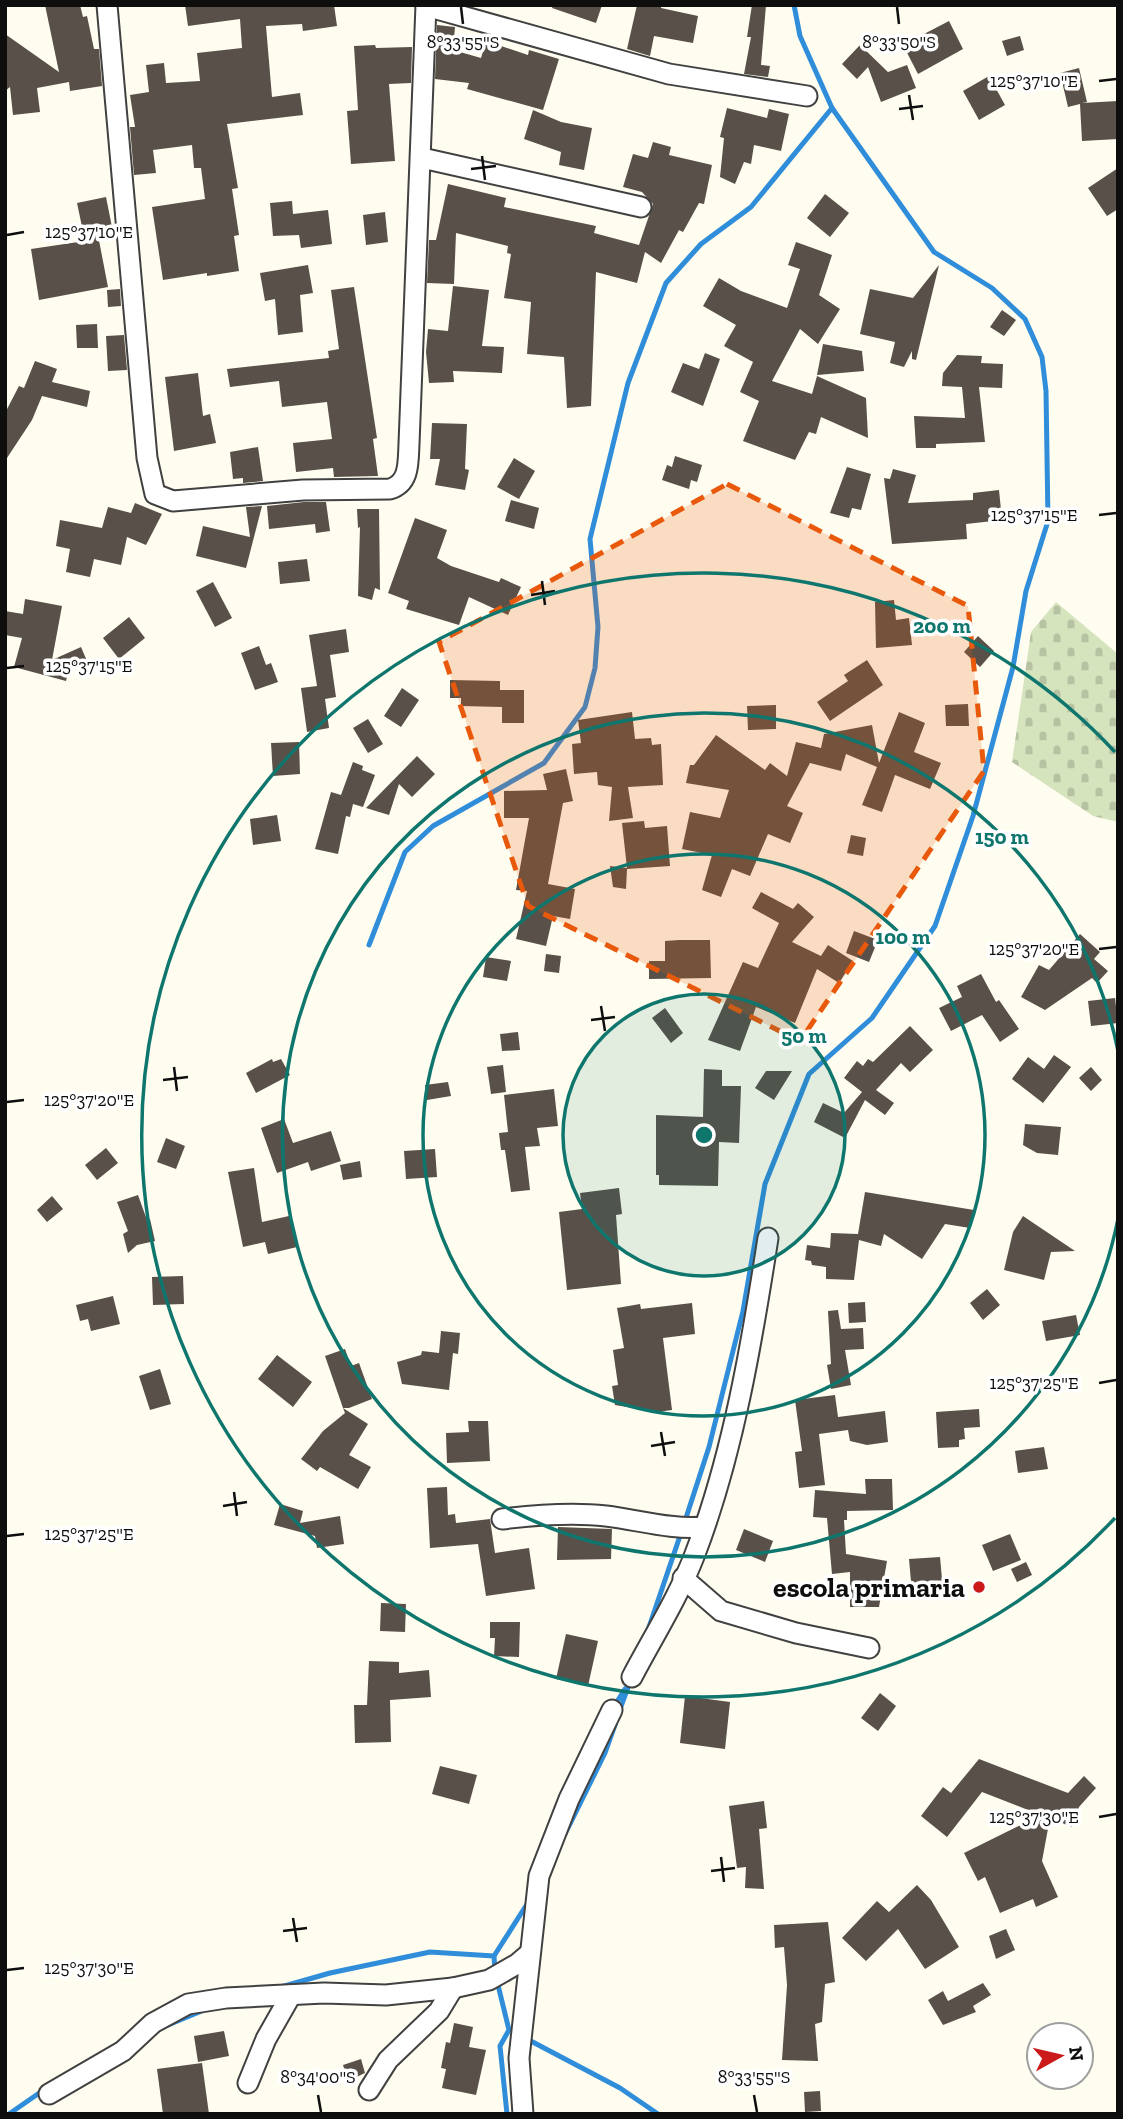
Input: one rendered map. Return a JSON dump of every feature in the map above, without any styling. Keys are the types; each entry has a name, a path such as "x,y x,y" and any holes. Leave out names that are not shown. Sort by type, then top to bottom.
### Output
{"street":[{"path":"107,5 147,458 151,487 162,498 192,500 303,490 399,486 405,478 409,444 422,158 426,6 669,74 807,96"},
{"path":"422,158 642,207"},
{"path":"632,1677 683,1578 718,1483 753,1335 768,1238"},
{"path":"502,1519 607,1516 682,1529 704,1527"},
{"path":"683,1578 721,1611 796,1633 869,1648"},
{"path":"523,2114 519,2058 528,1998 539,1876 545,1856 612,1710"},
{"path":"49,2094 123,2051 153,2023 188,2004 226,1998 386,1995 453,1988 489,1980 530,1953"},
{"path":"369,2090 388,2060 439,2011 453,1988"},
{"path":"248,2083 266,2039 291,1995"}],"highlighted area":[{"path":"727,484 968,606 984,771 800,1041 528,906 439,642"}],"green space":[{"path":"1056,602 1118,654 1118,822 1093,816 1012,762 1031,632"}],"building":[{"path":"45,5 80,5 83,17 87,16 94,49 99,49 102,86 70,91 69,82 37,88 40,112 13,115 10,87 5,91 5,34 59,72"},
{"path":"185,5 334,5 337,26 303,31 302,24 266,26 272,97 300,93 303,115 227,124 238,188 232,189 239,235 234,236 239,271 163,280 152,207 205,199 201,168 194,168 192,145 153,150 156,173 134,175 130,127 135,127 130,95 149,92 146,65 164,63 166,83 200,81 197,53 242,48 240,19 188,26"},
{"path":"553,5 602,5 596,23 552,8"},
{"path":"637,5 661,5 661,8 698,16 693,43 654,36 650,56 627,49"},
{"path":"752,5 766,5 761,65 770,66 768,77 744,74 751,37 747,37"},
{"path":"949,21 963,49 918,74 903,45"},
{"path":"437,25 455,27 453,50 481,58 486,41 528,55 529,50 559,59 543,110 467,89 469,83 435,79"},
{"path":"1020,36 1024,50 1007,56 1002,41"},
{"path":"375,45 376,48 412,47 411,83 389,84 395,161 351,164 347,111 358,110 354,46"},
{"path":"860,45 888,72 907,65 916,88 881,102 868,67 857,79 842,64"},
{"path":"1079,68 1087,102 1082,103 1118,101 1118,139 1082,141 1080,104 1068,107 1060,73"},
{"path":"989,76 1005,105 979,120 963,91"},
{"path":"727,108 767,118 769,109 789,114 781,151 754,145 751,164 744,162 735,184 720,177 724,138 720,137"},
{"path":"533,110 561,122 592,128 584,170 559,165 561,152 524,139"},
{"path":"653,142 671,147 669,155 712,165 704,204 699,203 683,232 679,230 661,263 645,252 637,283 596,272 591,406 567,408 564,357 527,354 531,302 504,298 511,254 507,253 508,246 456,233 454,284 427,283 429,240 436,240 448,184 506,198 504,207 596,226 594,233 639,245 653,204 642,192 623,187 633,154 648,158"},
{"path":"1118,168 1118,209 1107,216 1088,188"},
{"path":"825,194 849,213 830,237 807,218"},
{"path":"106,197 112,227 97,230 108,287 39,300 31,249 85,241 77,203"},
{"path":"292,201 293,214 328,210 332,244 301,248 299,235 273,236 270,203"},
{"path":"385,212 388,242 366,245 363,215"},
{"path":"796,242 832,255 819,295 840,309 818,344 800,329 772,381 812,394 817,376 866,398 868,438 821,417 816,434 809,432 795,460 743,441 759,401 740,392 753,362 724,346 736,325 703,306 719,278 741,291 787,308 800,269 788,265"},
{"path":"308,265 313,293 300,295 303,332 278,335 275,299 265,301 260,273"},
{"path":"939,265 916,360 912,359 912,351 904,367 890,363 895,342 860,334 870,289 913,298"},
{"path":"453,286 489,290 482,346 504,347 502,373 453,371 454,382 429,383 426,352 428,329 448,331"},
{"path":"354,287 377,438 373,439 378,476 334,477 333,468 296,472 293,443 332,439 327,402 282,407 279,381 230,387 227,369 329,358 328,351 339,349 331,290"},
{"path":"120,289 121,306 108,307 107,290"},
{"path":"1002,310 1016,320 1004,336 990,327"},
{"path":"97,324 98,348 77,348 76,325"},
{"path":"124,335 127,370 108,371 106,336"},
{"path":"823,344 862,351 864,371 817,375"},
{"path":"705,353 720,359 703,406 671,392 683,363 699,369"},
{"path":"957,355 982,356 981,363 1003,364 1002,388 979,387 985,442 936,444 936,448 916,448 914,416 965,418 962,387 942,386 943,373"},
{"path":"35,361 57,369 52,382 90,391 87,407 42,396 32,420 5,461 5,413 19,386 24,388"},
{"path":"198,373 203,416 210,414 216,443 174,451 165,377"},
{"path":"432,423 467,424 465,469 469,470 465,490 435,485 440,459 430,459"},
{"path":"258,447 263,481 243,483 243,478 233,479 230,452"},
{"path":"675,456 702,465 697,482 691,480 689,489 662,480 667,465 672,467"},
{"path":"514,458 535,471 519,499 497,487"},
{"path":"847,467 871,474 861,510 852,508 849,518 830,513"},
{"path":"893,469 916,475 908,503 973,500 973,493 999,490 1002,520 966,524 967,539 892,544 884,478 890,479"},
{"path":"511,500 539,508 534,529 505,521"},
{"path":"326,502 330,531 316,533 315,524 269,529 267,506"},
{"path":"135,503 162,514 146,545 127,537 121,565 94,559 90,577 66,572 70,549 56,546 60,520 102,528 108,507 131,513"},
{"path":"262,506 246,568 196,556 203,526 250,537 246,507"},
{"path":"357,509 379,509 380,590 375,588 372,600 358,596 360,527 358,528"},
{"path":"415,518 447,530 437,558 451,566 499,582 501,578 521,587 508,615 469,597 459,625 406,609 409,601 388,593"},
{"path":"307,559 310,581 280,584 278,562"},
{"path":"213,582 232,618 215,627 196,591"},
{"path":"25,599 62,606 52,660 81,647 87,661 69,669 66,681 14,667 22,638 5,635 5,611 23,614"},
{"path":"894,600 896,620 909,618 912,645 876,648 875,602"},
{"path":"129,617 145,638 119,659 103,638"},
{"path":"346,629 349,652 330,655 336,697 325,699 329,728 307,732 301,688 317,686 309,635"},
{"path":"978,636 994,651 980,667 964,652"},
{"path":"259,646 266,665 271,663 278,682 255,690 241,653"},
{"path":"867,660 883,685 830,721 817,702 848,681 844,675"},
{"path":"450,680 500,681 500,690 524,690 524,723 502,723 502,707 461,706 461,698 450,698"},
{"path":"402,688 419,700 401,727 384,716"},
{"path":"968,704 969,726 946,726 945,705"},
{"path":"776,705 776,729 748,730 747,706"},
{"path":"632,712 635,739 651,738 652,745 661,744 663,785 628,787 633,818 609,821 612,787 598,785 597,772 574,774 572,744 581,743 578,720"},
{"path":"899,712 925,723 914,752 941,763 930,789 895,775 882,812 862,805 877,767 846,754 841,771 810,763 787,806 803,813 790,843 768,834 750,876 732,869 721,897 702,890 712,855 682,849 690,812 720,818 729,790 686,783 690,765 694,765 716,735 765,770 770,763 787,776 796,742 821,748 824,734 872,725 879,763"},
{"path":"368,719 383,744 368,753 353,728"},
{"path":"299,742 300,774 273,776 271,743"},
{"path":"417,756 435,774 412,797 399,784 389,815 366,808"},
{"path":"353,762 363,766 362,770 375,775 363,807 353,804 350,817 346,816 338,854 315,849 331,792 341,795"},
{"path":"566,769 573,801 563,803 548,884 575,889 570,919 553,916 546,946 516,939 527,891 516,890 529,818 504,818 504,791 547,790 543,774"},
{"path":"277,815 281,841 253,845 250,819"},
{"path":"644,821 645,828 667,826 670,866 627,869 626,889 613,887 610,866 627,868 622,823"},
{"path":"851,835 866,838 863,856 847,853"},
{"path":"761,892 793,909 798,903 814,917 792,942 821,956 828,945 853,961 839,983 817,969 795,1023 756,1007 740,1051 708,1040 743,962 758,968 779,923 752,908"},
{"path":"854,931 878,940 869,962 846,953"},
{"path":"1080,934 1100,952 1094,959 1108,971 1097,983 1092,978 1045,1010 1021,997 1039,965 1049,970"},
{"path":"710,940 711,978 649,979 649,961 665,961 665,941"},
{"path":"546,954 561,956 559,973 544,971"},
{"path":"486,957 511,961 507,981 483,977"},
{"path":"981,974 996,1002 999,1000 1019,1029 1000,1042 982,1015 951,1031 939,1008 962,997 957,986"},
{"path":"1115,998 1118,1023 1091,1026 1088,1001"},
{"path":"665,1008 683,1033 671,1043 652,1018"},
{"path":"910,1026 933,1050 910,1072 901,1063 876,1090 894,1103 885,1115 865,1100 845,1138 814,1122 823,1103 844,1113 862,1092 844,1078 857,1061 863,1066 868,1059 873,1062"},
{"path":"518,1032 520,1050 502,1051 500,1034"},
{"path":"1054,1055 1071,1067 1043,1103 1012,1079 1028,1057 1044,1069"},
{"path":"272,1059 273,1062 281,1059 290,1075 256,1093 246,1073"},
{"path":"503,1065 506,1092 491,1094 487,1067"},
{"path":"1091,1067 1102,1080 1091,1091 1079,1078"},
{"path":"704,1069 722,1070 722,1086 741,1086 739,1143 719,1142 718,1186 659,1185 659,1175 656,1175 656,1115 703,1117"},
{"path":"766,1071 792,1071 774,1100 755,1088"},
{"path":"448,1082 451,1096 427,1100 425,1085"},
{"path":"554,1089 558,1126 537,1128 540,1146 525,1147 530,1190 511,1192 505,1150 501,1150 499,1133 508,1132 504,1095"},
{"path":"284,1119 293,1143 331,1131 341,1161 311,1171 308,1162 277,1173 261,1128"},
{"path":"1025,1124 1061,1127 1058,1155 1037,1153 1023,1145"},
{"path":"166,1138 185,1146 176,1169 157,1162"},
{"path":"106,1148 118,1163 97,1180 85,1165"},
{"path":"435,1149 437,1177 406,1179 404,1151"},
{"path":"360,1161 362,1177 343,1180 340,1165"},
{"path":"254,1168 262,1222 289,1216 297,1247 268,1254 265,1242 243,1247 228,1172"},
{"path":"619,1188 622,1214 616,1215 621,1284 567,1290 559,1212 582,1209 580,1193"},
{"path":"865,1192 974,1210 970,1228 945,1224 922,1259 884,1234 881,1246 859,1240 854,1280 826,1279 826,1267 812,1265 811,1261 805,1260 807,1245 830,1248 831,1233 858,1234"},
{"path":"138,1195 147,1220 150,1219 155,1241 137,1245 128,1253 123,1234 128,1231 117,1202"},
{"path":"52,1196 63,1209 47,1222 37,1210"},
{"path":"1023,1216 1075,1251 1051,1252 1044,1280 1004,1270 1013,1232"},
{"path":"183,1276 184,1304 153,1305 152,1277"},
{"path":"987,1289 1000,1305 983,1320 970,1303"},
{"path":"113,1296 120,1324 91,1331 88,1319 80,1321 76,1305"},
{"path":"865,1302 866,1322 849,1323 848,1303"},
{"path":"692,1303 695,1334 663,1338 672,1410 657,1412 615,1405 612,1386 618,1385 613,1350 624,1348 617,1308 640,1304 641,1309"},
{"path":"838,1310 841,1329 863,1328 864,1349 845,1350 851,1385 831,1389 827,1365 831,1364 828,1311"},
{"path":"1076,1315 1080,1335 1046,1341 1042,1321"},
{"path":"441,1331 460,1333 458,1354 453,1353 449,1390 402,1384 397,1362 421,1355 422,1351 439,1353"},
{"path":"345,1349 351,1366 359,1363 372,1399 349,1408 343,1408 325,1356"},
{"path":"277,1355 312,1382 293,1407 258,1379"},
{"path":"160,1369 171,1404 150,1410 139,1376"},
{"path":"835,1395 838,1417 885,1411 888,1442 867,1445 850,1441 848,1430 819,1434 825,1485 799,1488 795,1452 802,1451 795,1400"},
{"path":"343,1408 368,1424 349,1455 371,1467 358,1489 320,1467 317,1471 301,1459 323,1431 345,1413"},
{"path":"979,1409 980,1427 964,1428 965,1439 959,1440 959,1447 938,1448 936,1412"},
{"path":"468,1421 488,1421 490,1461 447,1463 446,1433 469,1432"},
{"path":"1044,1447 1048,1469 1018,1473 1015,1451"},
{"path":"865,1479 892,1479 893,1510 847,1511 847,1520 844,1520 846,1554 887,1561 879,1607 850,1607 850,1572 832,1574 827,1518 813,1517 815,1490 866,1494"},
{"path":"447,1487 448,1515 455,1514 456,1523 490,1519 495,1553 529,1548 535,1589 486,1596 478,1544 430,1548 427,1488"},
{"path":"280,1504 303,1511 300,1523 340,1516 344,1544 317,1548 315,1536 274,1525"},
{"path":"558,1527 612,1529 611,1559 557,1560"},
{"path":"744,1529 773,1541 765,1562 736,1550"},
{"path":"1010,1534 1021,1560 993,1571 982,1545"},
{"path":"940,1557 943,1590 912,1593 909,1559"},
{"path":"1026,1562 1032,1575 1017,1582 1011,1569"},
{"path":"381,1603 406,1604 405,1632 380,1631"},
{"path":"490,1622 520,1622 519,1657 494,1656 495,1638 490,1638"},
{"path":"566,1634 598,1641 588,1686 556,1679"},
{"path":"369,1661 399,1662 399,1673 429,1670 431,1697 390,1700 391,1742 355,1743 354,1705 367,1705"},
{"path":"880,1693 896,1706 878,1731 861,1718"},
{"path":"685,1696 730,1702 725,1749 680,1743"},
{"path":"979,1759 1068,1793 1084,1776 1096,1788 1079,1807 1072,1827 1050,1818 1042,1861 1058,1897 1036,1907 1033,1899 1000,1913 985,1877 978,1881 964,1853 1041,1815 982,1792 947,1837 921,1816 943,1787 951,1793"},
{"path":"440,1766 477,1775 469,1804 432,1794"},
{"path":"764,1801 767,1828 759,1829 764,1889 745,1888 746,1867 737,1868 729,1806"},
{"path":"917,1885 931,1900 959,1947 925,1969 898,1929 866,1961 842,1938 877,1901 889,1912"},
{"path":"828,1922 835,1982 825,1984 822,2022 815,2024 818,2061 782,2060 787,1985 784,1947 775,1948 774,1925"},
{"path":"1006,1929 1015,1950 996,1959 989,1936"},
{"path":"983,1983 991,1995 973,2006 976,2012 943,2025 928,2000 943,1991 948,2001"},
{"path":"454,2023 473,2027 469,2047 486,2050 476,2095 442,2088 446,2069 441,2068 446,2042 450,2043"},
{"path":"224,2031 229,2056 198,2062 194,2036"},
{"path":"361,2059 365,2073 348,2081 343,2065"},
{"path":"202,2063 209,2114 163,2114 157,2069"},
{"path":"820,2091 821,2111 805,2112 804,2092"}],"waterway":[{"path":"684,1524 709,1447 743,1311 765,1184 809,1074 872,1018 935,926 973,816 1013,667 1026,591 1048,521 1046,391 1042,357 1025,319 992,288 934,252 832,108 800,36 794,5"},
{"path":"369,945 405,852 433,826 544,763 585,707 595,668 598,627 590,539 628,383 666,283 701,244 751,207 832,108"},
{"path":"648,1630 681,1533"},
{"path":"619,1712 630,1682"},
{"path":"613,1708 625,1689"},
{"path":"565,1834 605,1753 615,1725"},
{"path":"495,1972 494,1956 529,1901"},
{"path":"281,1987 330,1973 430,1952 494,1956"},
{"path":"497,1981 509,2030 500,2046 507,2114"},
{"path":"168,2025 204,2010"},
{"path":"527,2039 620,2088 658,2114"},
{"path":"9,2114 45,2089"}],"place":[{"name":"escola primaria","path":"979,1587"}]}
